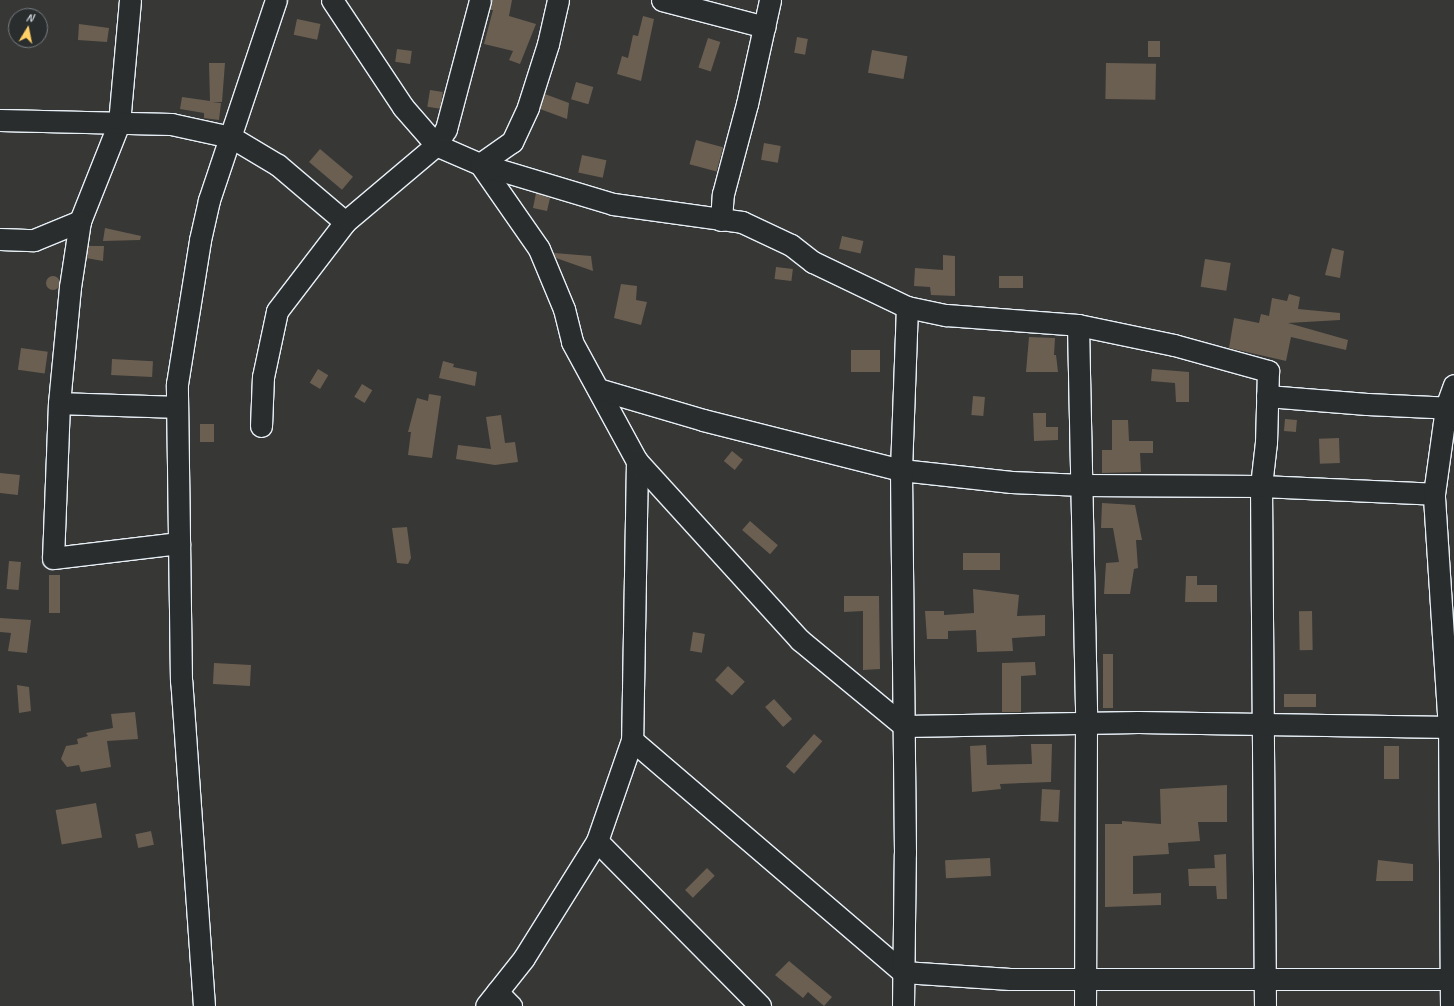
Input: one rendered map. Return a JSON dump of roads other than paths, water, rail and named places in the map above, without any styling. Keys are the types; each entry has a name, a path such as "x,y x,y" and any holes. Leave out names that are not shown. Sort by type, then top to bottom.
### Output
{"street":[{"path":"130,0 119,123 80,221 70,287 59,403 53,558 179,543"},
{"path":"204,1006 182,681 177,384 200,240 209,200 276,0"},
{"path":"332,0 403,107 436,145 480,164 613,204 742,222 784,242 813,262 907,307 946,315 1078,325 1174,345 1268,371 1261,486 1265,1006"},
{"path":"261,426 263,377 277,311 345,222 436,145 446,129 480,0"},
{"path":"480,164 512,142 528,107 548,44 558,0"},
{"path":"662,0 765,27"},
{"path":"721,220 723,194 765,27 770,0"},
{"path":"0,120 171,124 231,137 278,164 345,222"},
{"path":"480,164 539,249 564,309 572,342 637,461 800,640 904,726 1086,723 1262,723 1452,728"},
{"path":"0,239 34,240 80,221"},
{"path":"902,1006 904,726 901,470 907,307"},
{"path":"1078,325 1083,485 1086,723 1085,1006"},
{"path":"1451,1006 1452,728 1434,494 1454,385"},
{"path":"598,389 703,420 901,470 1011,482 1083,485 1261,486 1434,494"},
{"path":"1267,396 1450,408"},
{"path":"59,403 177,406"},
{"path":"498,1001 597,841 632,740 637,461"},
{"path":"1439,571 1454,588"},
{"path":"632,740 903,972 1010,979 1452,979"},
{"path":"597,841 760,1006"}]}
